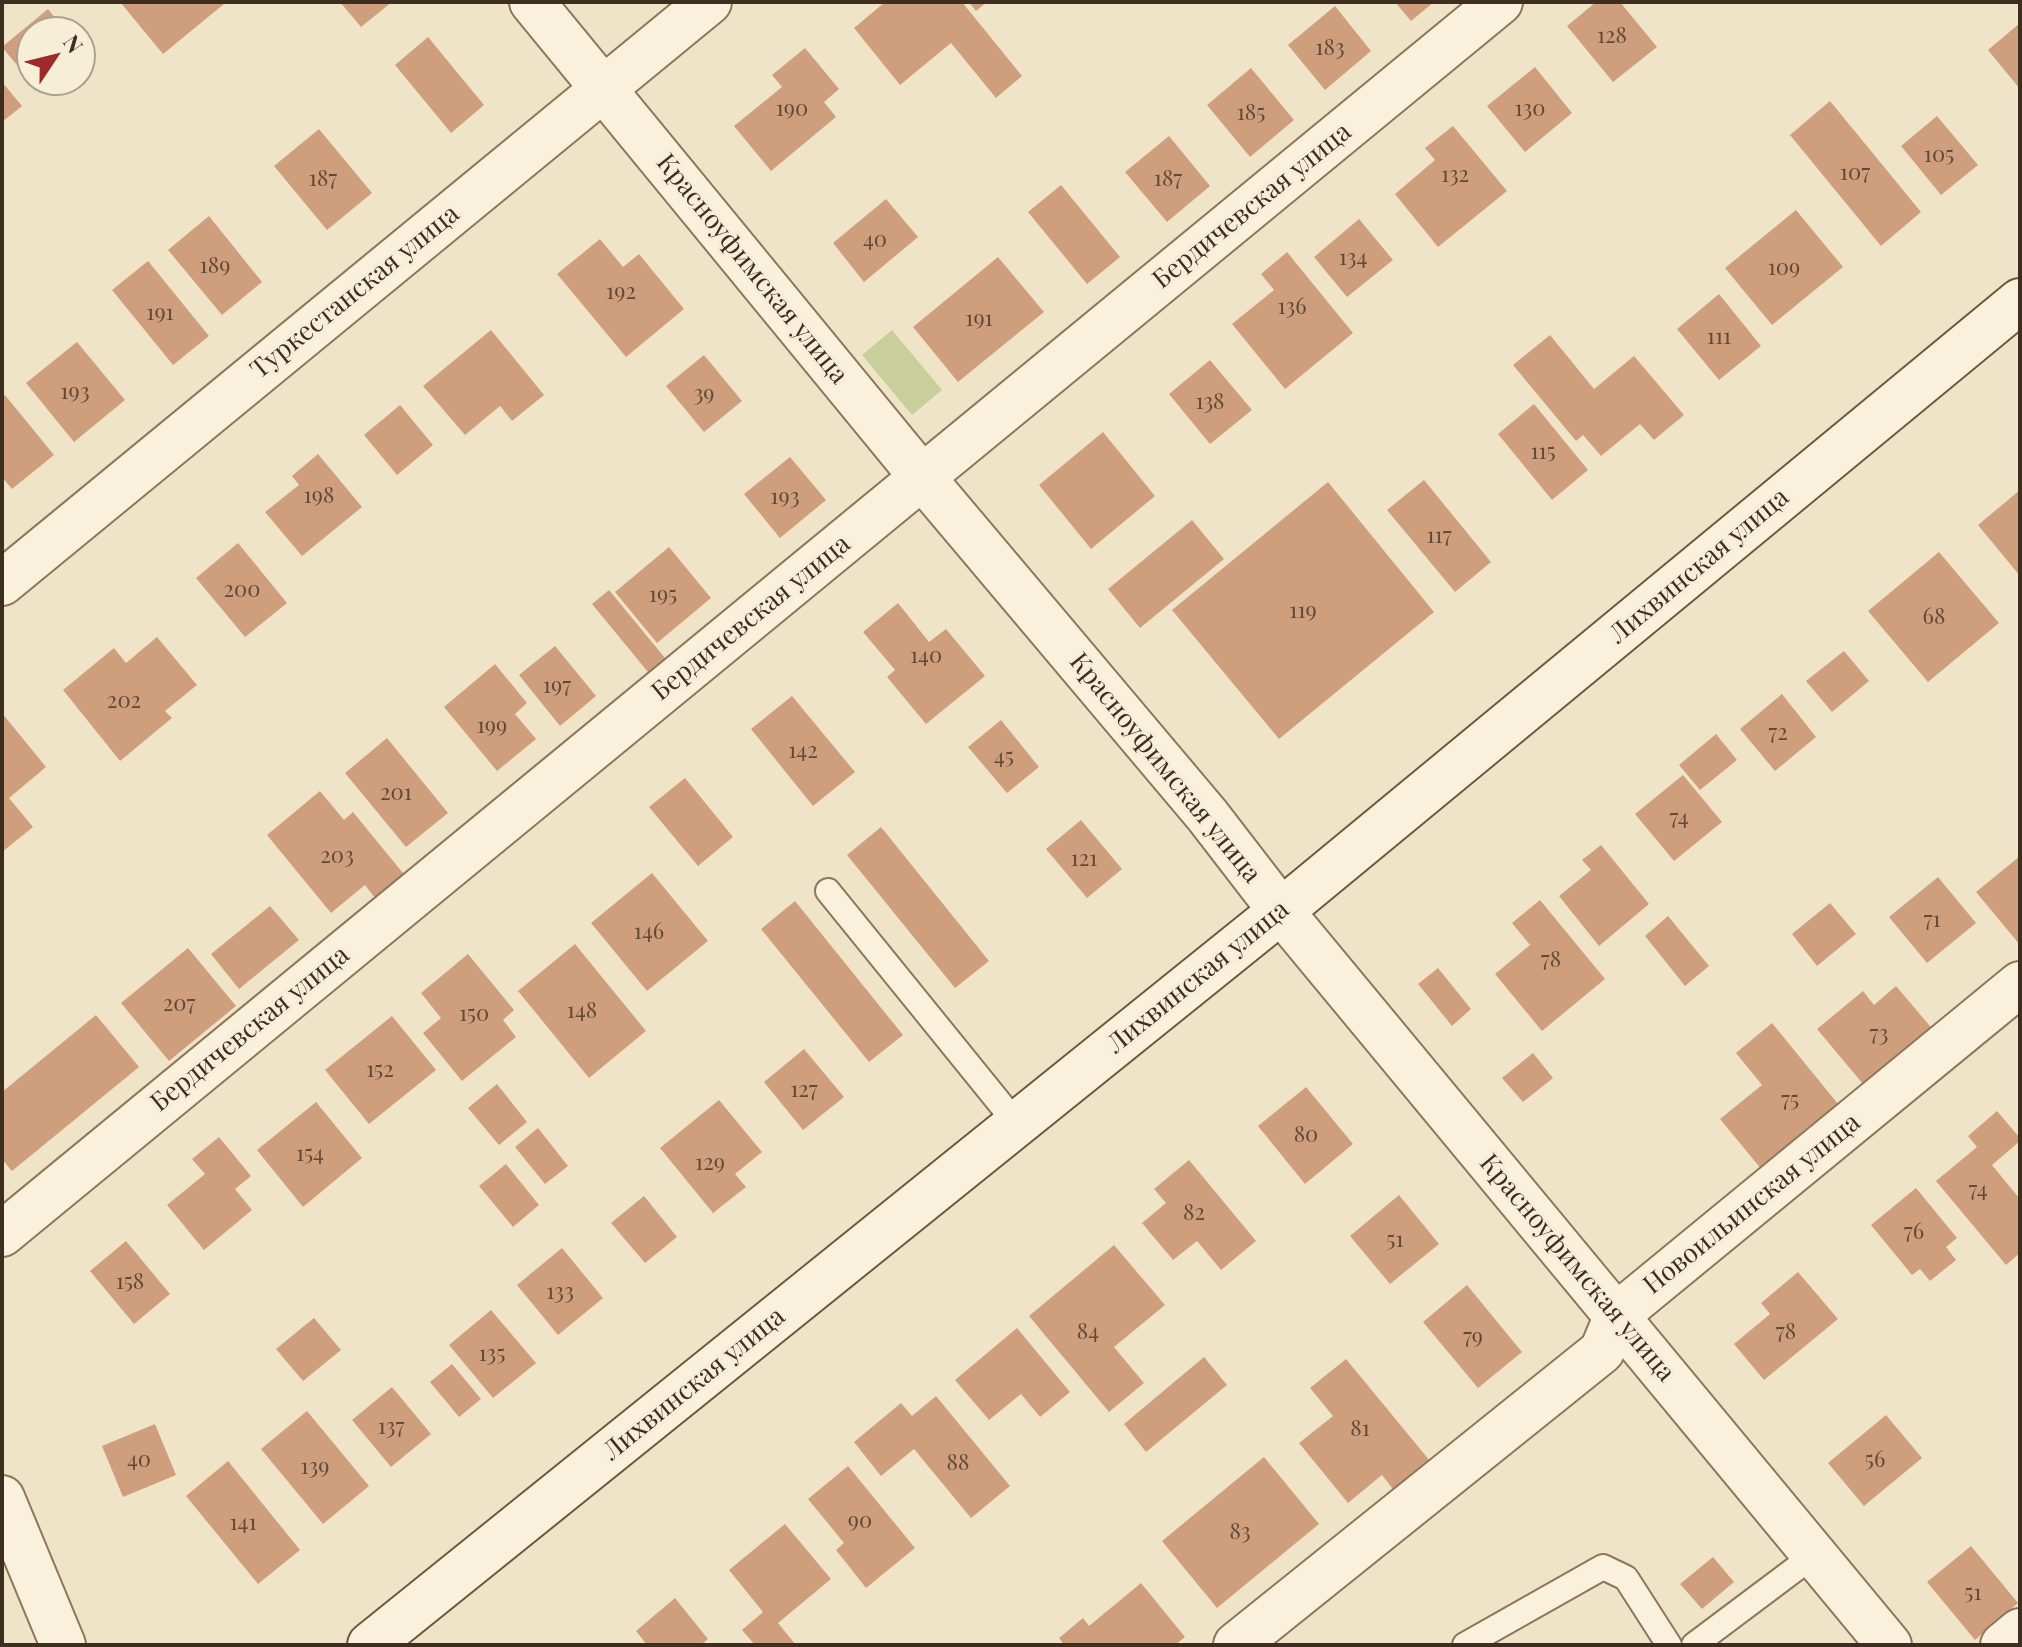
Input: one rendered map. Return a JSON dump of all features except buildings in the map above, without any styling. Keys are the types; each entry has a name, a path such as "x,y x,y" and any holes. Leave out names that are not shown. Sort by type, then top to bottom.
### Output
{"street":[{"name":"Красноуфимская улица","path":"532,2 922,477 1207,815 1281,911 1889,1645"},
{"name":"Туркестанская улица","path":"2,583 709,2"},
{"name":"Бердичевская улица","path":"2,1234 1500,2"},
{"name":"Лихвинская улица","path":"370,1645 1281,911 2020,301"},
{"name":"Новоильинская улица","path":"1236,1645 1602,1351 1617,1315 2020,984"},
{"path":"4,1506 63,1645"},
{"path":"2003,1645 2020,1631"}],"lane":[{"path":"828,891 1016,1123"},
{"path":"1694,1645 1814,1555"},
{"path":"1465,1645 1603,1567 1626,1578 1669,1645"}],"green space":[{"path":"892,330 942,390 912,415 862,355"}]}
